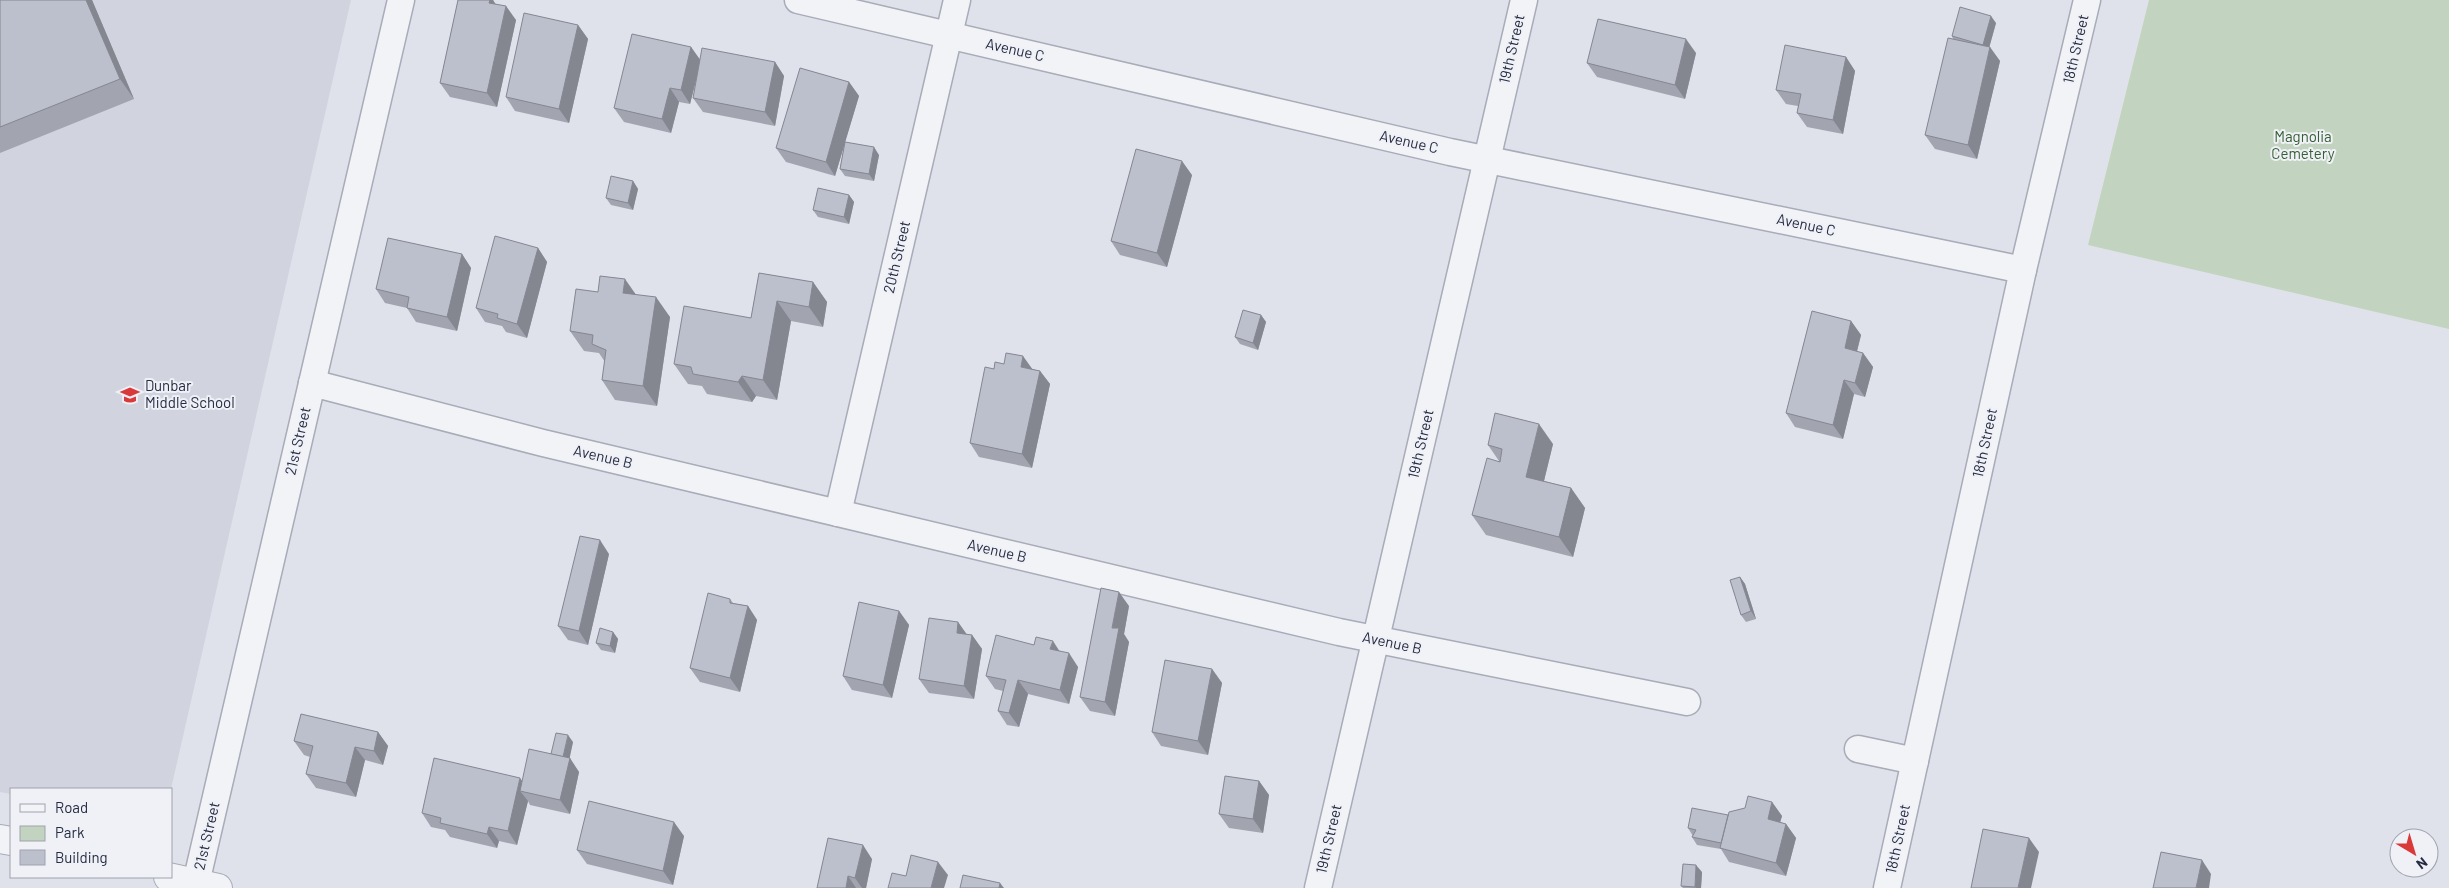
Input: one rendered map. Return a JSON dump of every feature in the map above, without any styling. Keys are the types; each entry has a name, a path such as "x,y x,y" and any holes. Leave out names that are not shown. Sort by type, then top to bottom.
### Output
{"street":[{"name":"21st Street","path":"207,886 312,383 400,0"},
{"name":"Avenue C","path":"798,0 1487,159 2023,270"},
{"name":"20th Street","path":"838,513 957,0"},
{"name":"19th Street","path":"1318,888 1524,0"},
{"name":"18th Street","path":"1887,888 2023,270 2087,0"},
{"name":"Avenue B","path":"312,383 543,443 1375,640 1687,702"},
{"path":"1858,748 1915,761"},
{"path":"172,878 207,886"}],"shaded area":[{"name":"Dunbar Middle School","path":"0,0 351,0 171,788 10,788 10,794 0,792"}],"green space":[{"name":"Magnolia Cemetery","path":"2149,0 2449,0 2449,329 2088,245"}],"building":[{"path":"0,0 86,0 120,79 0,127"},
{"path":"458,0 490,0 489,3 506,6 487,93 440,83"},
{"path":"1960,7 1991,16 1983,45 1952,36"},
{"path":"524,13 578,25 559,109 506,97"},
{"path":"1598,19 1686,39 1675,85 1587,63"},
{"path":"632,34 691,47 681,90 670,88 662,119 614,108"},
{"path":"1948,38 1990,47 1968,145 1925,135"},
{"path":"1785,45 1846,57 1833,120 1797,113 1801,94 1776,90"},
{"path":"702,48 775,62 765,112 693,98"},
{"path":"800,68 849,82 826,162 776,148"},
{"path":"845,142 874,147 869,174 840,169"},
{"path":"1136,149 1182,161 1157,253 1111,241"},
{"path":"611,176 633,181 628,203 606,198"},
{"path":"818,188 849,195 844,217 813,210"},
{"path":"495,236 538,248 517,324 497,318 498,314 476,308"},
{"path":"388,238 462,254 447,317 407,308 409,297 376,289"},
{"path":"759,273 813,282 809,307 777,301 763,380 742,376 738,382 693,374 691,367 674,364 684,306 751,318"},
{"path":"600,276 625,279 623,293 656,297 643,386 602,380 606,350 592,344 593,335 570,331 576,289 598,292"},
{"path":"1243,310 1261,315 1253,343 1235,337"},
{"path":"1812,311 1851,321 1845,348 1863,353 1855,383 1844,380 1833,425 1786,413"},
{"path":"1006,353 1023,356 1021,367 1040,371 1022,454 970,443 985,367 994,369 995,362 1004,364"},
{"path":"1495,413 1539,424 1526,477 1571,488 1559,537 1472,515 1487,458 1500,462 1502,449 1488,445"},
{"path":"580,536 600,540 579,631 558,626"},
{"path":"1740,577 1751,611 1741,615 1730,580"},
{"path":"1101,588 1119,592 1112,628 1119,628 1105,702 1080,697"},
{"path":"708,593 730,599 730,603 748,606 730,678 690,668"},
{"path":"859,602 899,611 883,685 843,676"},
{"path":"929,618 958,622 957,633 972,635 964,686 919,679"},
{"path":"600,628 613,632 610,646 596,643"},
{"path":"996,635 1034,645 1036,637 1053,641 1050,649 1069,653 1060,690 1018,680 1009,713 998,711 1006,680 986,676"},
{"path":"1165,660 1212,669 1198,741 1152,732"},
{"path":"301,714 378,732 374,751 355,747 346,783 306,774 313,746 294,741"},
{"path":"556,733 568,735 563,757 551,754"},
{"path":"529,749 570,758 560,800 520,791"},
{"path":"434,758 520,778 508,831 489,827 487,834 440,823 441,818 422,813"},
{"path":"1225,776 1259,781 1253,819 1219,814"},
{"path":"1748,796 1772,802 1768,819 1786,824 1776,863 1720,848 1729,812 1745,808"},
{"path":"589,801 674,822 663,871 577,850"},
{"path":"1692,808 1728,815 1721,843 1692,837 1696,830 1688,828"},
{"path":"1983,829 2029,838 2018,888 1971,888"},
{"path":"828,838 863,845 855,878 848,876 846,888 817,888"},
{"path":"2161,852 2202,860 2196,888 2153,888"},
{"path":"911,855 938,862 931,888 888,888 892,873 906,876"},
{"path":"1683,864 1696,865 1695,887 1681,886"},
{"path":"963,875 1000,883 999,888 960,888"}],"place":[{"name":"Dunbar Middle School","path":"130,395"}]}
